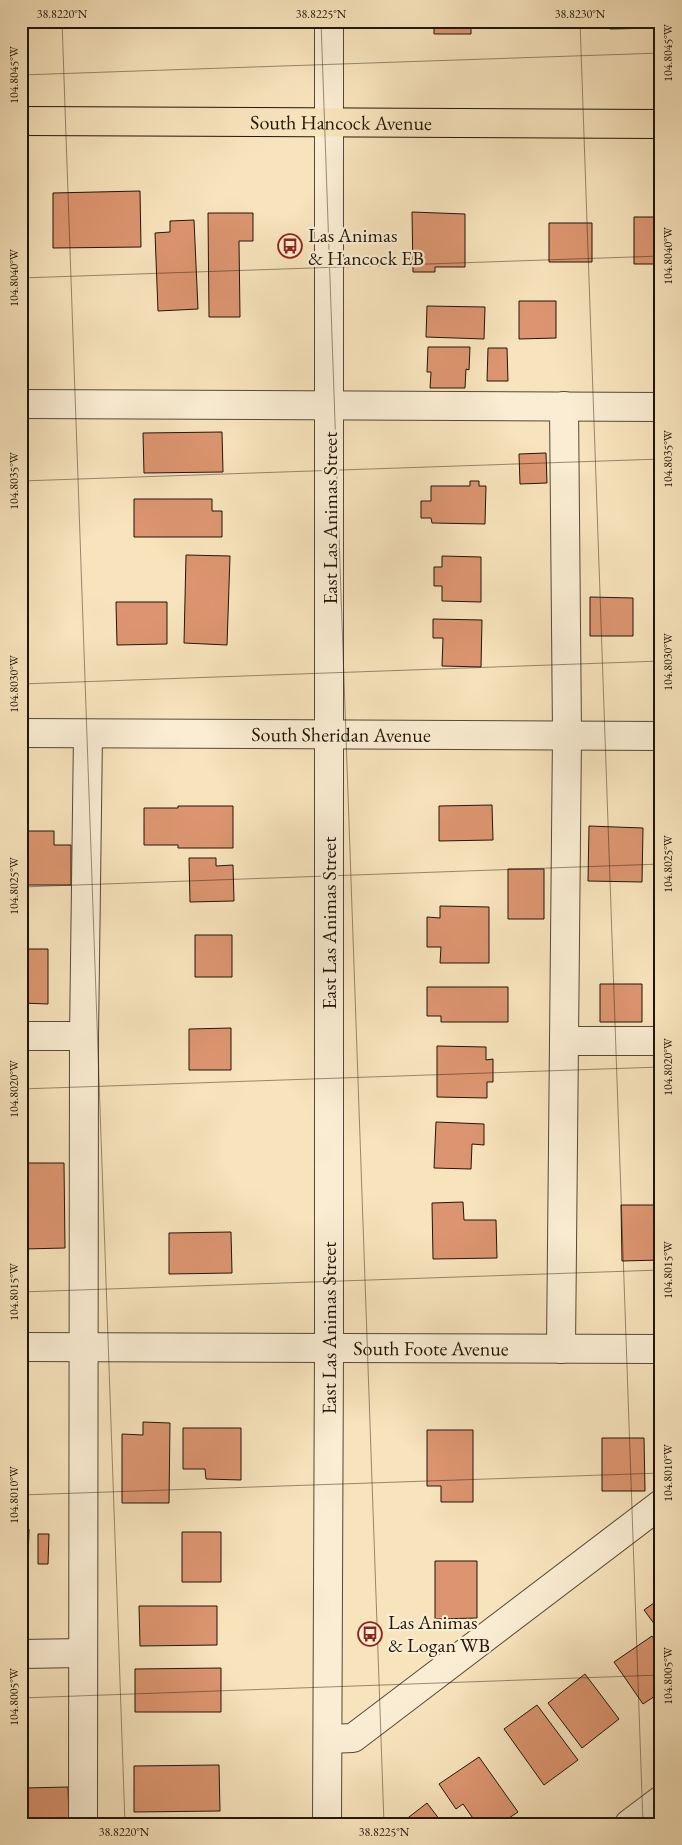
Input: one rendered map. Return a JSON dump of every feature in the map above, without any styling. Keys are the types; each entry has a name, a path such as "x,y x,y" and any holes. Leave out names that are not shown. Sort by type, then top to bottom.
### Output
{"main road":[{"name":"South Hancock Avenue","path":"21,122 661,124"}],"street":[{"name":"East Las Animas Street","path":"327,1824 329,21"},
{"path":"21,404 661,407"},
{"path":"561,1349 567,734 564,406"},
{"name":"South Sheridan Avenue","path":"21,733 567,734 661,736"},
{"path":"82,1824 82,1348 88,734"},
{"path":"21,1036 84,1036"},
{"path":"564,1041 661,1041"},
{"name":"South Foote Avenue","path":"21,1347 661,1349"},
{"path":"328,1739 353,1738 661,1504"},
{"path":"21,1654 83,1653"},
{"path":"629,1824 661,1800"}],"building":[{"path":"434,21 471,21 471,34 434,34"},
{"path":"543,21 604,21 604,26 543,27"},
{"path":"610,21 657,21 657,28 610,29"},
{"path":"140,191 141,247 53,248 53,193"},
{"path":"412,212 465,214 465,267 435,267 435,272 413,272"},
{"path":"208,213 253,213 253,241 239,241 240,317 209,317"},
{"path":"21,217 27,217 26,279 21,279"},
{"path":"634,217 661,217 661,264 634,264"},
{"path":"194,220 198,309 158,311 155,233 170,232 170,221"},
{"path":"549,223 592,223 592,262 549,262"},
{"path":"519,301 556,301 556,338 519,339"},
{"path":"427,306 485,307 484,339 426,337"},
{"path":"21,331 25,331 25,371 21,371"},
{"path":"428,347 470,347 469,370 466,369 465,388 430,388 431,372 427,372"},
{"path":"488,348 507,348 508,381 487,381"},
{"path":"222,432 223,472 144,473 143,433"},
{"path":"546,453 547,483 520,484 519,454"},
{"path":"470,481 479,481 479,486 486,486 485,524 432,523 431,518 421,518 421,501 431,501 431,486 470,486"},
{"path":"134,499 212,499 212,511 222,511 222,537 134,537"},
{"path":"186,555 230,556 227,645 184,643"},
{"path":"442,556 481,557 481,602 442,601 442,586 434,586 434,567 442,567"},
{"path":"590,597 633,598 633,636 590,636"},
{"path":"116,602 167,602 167,644 117,645"},
{"path":"433,619 482,620 481,667 442,666 443,638 433,638"},
{"path":"492,805 493,840 439,841 439,806"},
{"path":"178,806 233,806 233,848 178,848 178,845 144,845 144,808 178,808"},
{"path":"589,826 643,828 642,882 588,881"},
{"path":"21,831 54,831 54,845 71,845 71,885 21,885"},
{"path":"656,843 661,843 661,887 657,887"},
{"path":"189,858 216,858 216,866 233,865 234,901 190,902"},
{"path":"508,869 544,869 544,919 508,919"},
{"path":"440,906 489,907 489,963 440,963 441,947 427,947 427,917 440,918"},
{"path":"195,935 232,935 232,977 195,977"},
{"path":"21,949 48,949 48,1004 21,1003"},
{"path":"600,984 642,984 642,1022 600,1022"},
{"path":"427,987 508,987 508,1022 441,1022 441,1016 427,1016"},
{"path":"231,1028 231,1070 189,1070 189,1029"},
{"path":"437,1046 486,1047 486,1060 493,1059 493,1082 487,1082 487,1098 437,1097"},
{"path":"436,1122 484,1124 484,1145 472,1144 471,1169 434,1168"},
{"path":"24,1163 64,1163 65,1248 24,1249"},
{"path":"463,1202 464,1220 496,1220 497,1258 433,1259 432,1203"},
{"path":"621,1205 656,1205 656,1216 661,1216 661,1260 622,1261"},
{"path":"231,1232 232,1273 169,1274 169,1233"},
{"path":"143,1422 170,1423 169,1503 122,1503 122,1434 143,1435"},
{"path":"183,1428 241,1428 241,1480 206,1479 205,1469 183,1469"},
{"path":"427,1430 473,1430 473,1502 441,1502 441,1486 427,1486"},
{"path":"602,1438 644,1438 645,1491 602,1491"},
{"path":"21,1529 29,1529 28,1561 21,1561"},
{"path":"182,1532 221,1532 221,1582 182,1582"},
{"path":"38,1534 49,1534 48,1564 38,1564"},
{"path":"435,1561 477,1561 477,1618 435,1619"},
{"path":"661,1598 661,1633 644,1610"},
{"path":"139,1606 217,1606 217,1645 140,1646"},
{"path":"652,1636 661,1649 661,1692 643,1704 614,1662"},
{"path":"221,1668 221,1712 135,1712 135,1669"},
{"path":"585,1674 619,1719 582,1748 548,1703"},
{"path":"537,1705 578,1760 544,1785 504,1729"},
{"path":"479,1757 518,1812 500,1824 477,1824 463,1804 456,1809 439,1784"},
{"path":"219,1765 220,1811 134,1812 134,1766"},
{"path":"68,1787 69,1824 26,1824 25,1788"},
{"path":"427,1803 443,1824 400,1824"}],"place":[{"name":"Las Animas & Hancock EB","path":"290,246"},
{"name":"Las Animas & Logan WB","path":"370,1634"}]}
